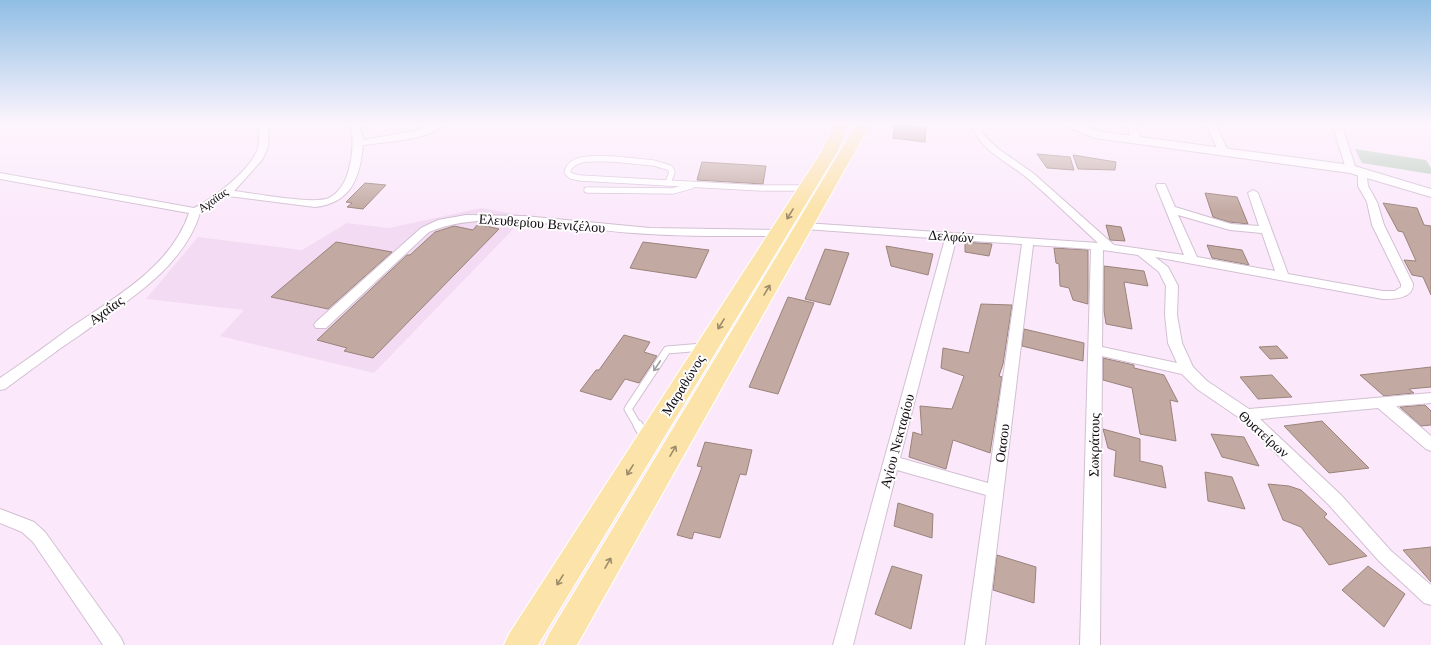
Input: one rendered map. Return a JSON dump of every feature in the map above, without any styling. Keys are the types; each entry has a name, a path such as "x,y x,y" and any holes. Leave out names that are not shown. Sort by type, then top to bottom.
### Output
{"main road":[{"name":"Μαραθώνος","path":"520,645 829,153"},
{"name":"Μαραθώνος","path":"560,645 847,153"}],"street":[{"name":"Αχαϊας","path":"194,214 226,193 261,153"},
{"path":"226,193 315,204 323,203 342,194 350,183 355,168 357,153"},
{"path":"998,153 1029,176 1103,247"},
{"path":"1225,153 1356,171 1431,194"},
{"path":"1349,153 1356,171"},
{"name":"Δελφών","path":"805,226 1103,247 1192,260 1383,295 1398,295 1406,288 1407,284 1378,225 1372,202 1356,171"},
{"path":"0,176 194,214"},
{"path":"1161,186 1192,260"},
{"path":"1253,193 1283,277"},
{"path":"1171,209 1230,227 1267,230"},
{"name":"Αχαΐας","path":"0,385 124,297 150,276 172,254 183,239 194,214"},
{"name":"Ελευθερίου Βενιζέλου","path":"321,325 425,230 443,222 467,218 501,218 632,230 778,233"},
{"name":"Αγίου Νεκταρίου","path":"844,645 951,236"},
{"name":"Οασου","path":"975,645 1028,242"},
{"name":"Σωκράτους","path":"1090,645 1095,350 1103,247"},
{"name":"Θυατείρων","path":"1141,252 1164,270 1172,286 1170,315 1175,343 1187,370 1202,385 1246,415 1335,500 1385,556 1431,597"},
{"path":"1095,350 1187,370"},
{"path":"1246,415 1431,398"},
{"path":"1382,403 1431,445"},
{"path":"892,462 995,491"},
{"path":"0,516 28,527 39,537 114,645"}],"lane":[{"path":"668,183 672,172 670,168 656,162 585,160 573,163 568,168 567,172 571,176 580,178 695,185 807,188"},
{"path":"587,190 673,191 695,185"},
{"path":"648,441 628,409 667,350 707,346"}],"shaded area":[{"path":"481,208 526,216 374,373 220,336 244,310 146,299 198,237 302,250 347,223 389,228"}],"green space":[{"path":"1357,153 1381,153 1426,160 1431,168 1431,174 1362,163"}],"building":[{"path":"1037,154 1070,157 1074,170 1047,168"},
{"path":"1073,155 1116,162 1115,170 1078,169"},
{"path":"702,162 766,166 763,184 697,180"},
{"path":"365,183 386,185 363,209 347,207 352,203 346,202"},
{"path":"1205,193 1237,197 1248,224 1229,222 1213,217"},
{"path":"1383,203 1417,208 1424,225 1431,226 1431,295 1423,277 1412,275 1404,260 1416,261 1403,232 1398,231"},
{"path":"478,224 499,229 373,358 344,351 347,348 317,340 407,255 410,255 435,232 454,226 473,230"},
{"path":"1106,225 1121,227 1125,241 1110,240"},
{"path":"336,242 392,252 328,309 271,297"},
{"path":"643,242 709,250 696,278 630,268"},
{"path":"965,242 992,244 989,256 965,252"},
{"path":"1207,245 1242,250 1249,265 1212,258"},
{"path":"886,246 933,254 928,275 891,266"},
{"path":"1054,248 1088,250 1088,304 1073,300 1069,288 1060,286 1059,264 1056,263"},
{"path":"825,249 849,253 830,305 805,299"},
{"path":"1104,266 1144,271 1148,286 1124,282 1132,329 1106,324 1104,311"},
{"path":"788,297 814,303 778,394 749,387"},
{"path":"981,304 1012,305 1003,364 999,376 1002,377 990,453 953,440 946,469 909,457 913,432 922,435 920,406 952,409 964,376 941,368 943,348 969,353"},
{"path":"1024,329 1084,343 1083,361 1022,346"},
{"path":"624,335 650,342 644,352 657,356 639,383 625,379 611,400 580,391 596,370 599,370"},
{"path":"1277,346 1288,358 1270,359 1259,347"},
{"path":"1103,358 1134,365 1134,368 1164,375 1178,402 1170,400 1176,441 1140,434 1132,388 1103,380"},
{"path":"1431,367 1431,387 1409,389 1414,393 1384,396 1360,375"},
{"path":"1272,375 1292,397 1258,399 1240,377"},
{"path":"1425,405 1431,411 1431,425 1421,426 1400,407"},
{"path":"1322,421 1369,468 1329,473 1284,426"},
{"path":"1103,429 1140,439 1140,461 1162,466 1166,488 1114,476 1116,451 1108,448"},
{"path":"1211,434 1244,437 1259,466 1222,457"},
{"path":"705,442 752,450 746,475 740,474 720,538 694,532 692,539 677,535 702,467 697,466"},
{"path":"1205,472 1232,477 1245,509 1208,501"},
{"path":"1268,484 1289,486 1301,490 1327,514 1324,517 1367,556 1329,565 1301,527 1283,520"},
{"path":"898,503 933,514 932,538 894,526"},
{"path":"1431,547 1431,582 1403,550"},
{"path":"997,555 1036,567 1034,603 993,590"},
{"path":"892,566 922,575 911,629 875,614"},
{"path":"1368,566 1405,594 1384,627 1342,590"}]}
